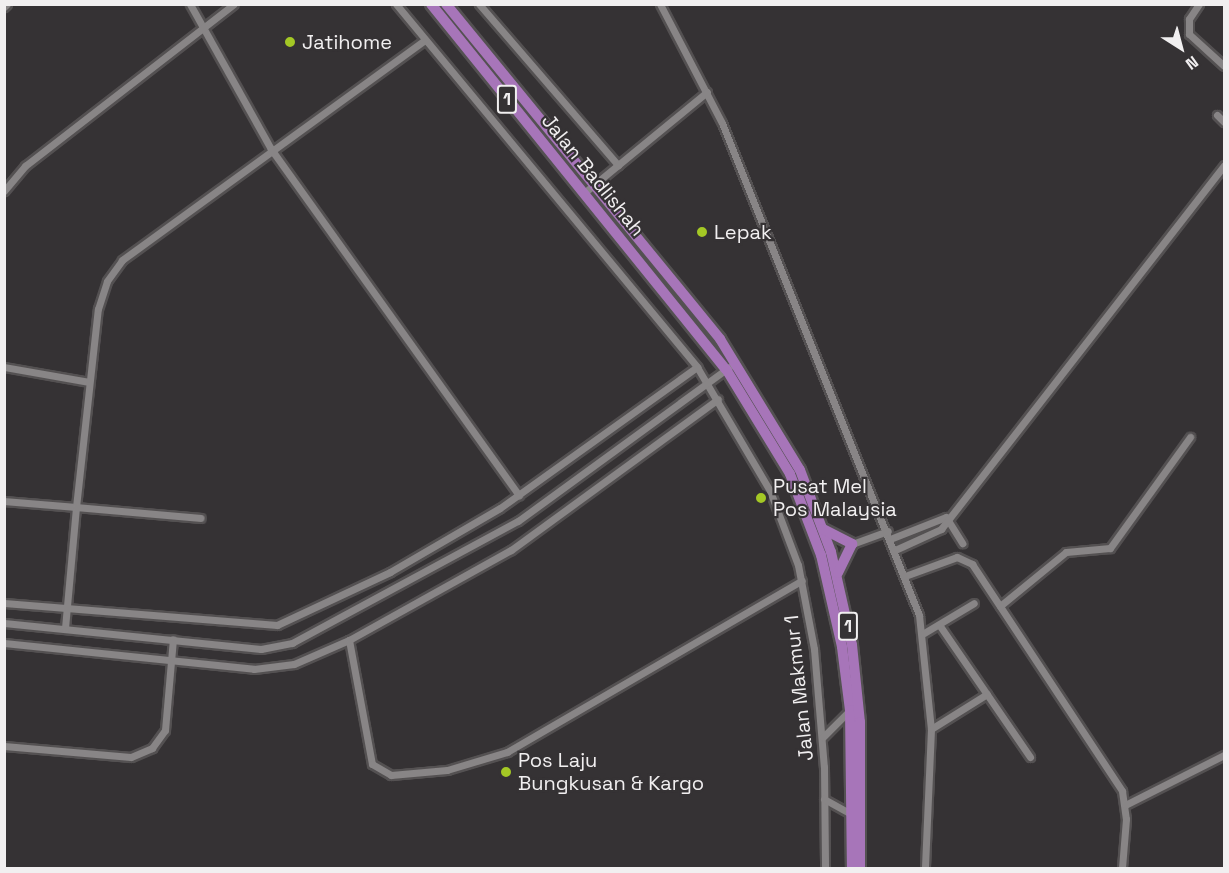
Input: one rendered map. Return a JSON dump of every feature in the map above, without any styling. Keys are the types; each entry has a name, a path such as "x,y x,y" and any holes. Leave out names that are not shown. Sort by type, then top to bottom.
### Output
{"main road":[{"name":"Jalan Badlishah","path":"431,4 726,369"},
{"name":"Jalan Badlishah","path":"446,4 737,362"},
{"name":"1","path":"737,362 800,470 838,576 857,687 860,868"},
{"name":"1","path":"726,369 771,438 802,503 836,613 850,710 852,868"},
{"path":"823,530 852,543 838,576"}],"street":[{"path":"190,4 271,149 519,495"},
{"path":"4,191 25,166 234,4"},
{"name":"Jalan Makmur 1","path":"396,4 697,367 718,399 770,491 802,580 823,737 825,868"},
{"path":"479,4 618,165"},
{"path":"660,4 707,92 889,535 924,633 931,729 925,868"},
{"path":"1199,4 1189,19 1189,34 1224,66"},
{"path":"65,628 89,382 102,293 115,268 271,149 425,40"},
{"path":"584,193 707,92"},
{"path":"1216,115 1224,122"},
{"path":"895,550 941,529 946,517 1224,165"},
{"path":"4,622 275,648 341,620 518,521 737,362"},
{"path":"4,367 89,382"},
{"path":"4,603 276,625 390,572 519,495 697,367"},
{"path":"4,643 275,669 349,640 511,550 718,399"},
{"path":"1000,606 1066,552 1110,548 1190,437"},
{"path":"4,501 201,518"},
{"path":"852,543 889,535 946,517"},
{"path":"946,517 962,543"},
{"path":"905,576 966,559 1112,772 1125,805 1122,868"},
{"path":"349,640 372,764 391,775 447,770 507,752 802,580"},
{"path":"924,633 940,626 974,603"},
{"path":"940,626 1030,757"},
{"path":"4,746 142,754 165,730 173,639"},
{"path":"931,729 987,694"},
{"path":"823,737 850,710"},
{"path":"1125,805 1224,755"},
{"path":"824,798 851,814"}],"place":[{"name":"Jatihome","path":"290,42"},
{"name":"Lepak","path":"702,232"},
{"name":"Pusat Mel Pos Malaysia","path":"761,498"},
{"name":"Pos Laju Bungkusan & Kargo","path":"506,772"}]}
